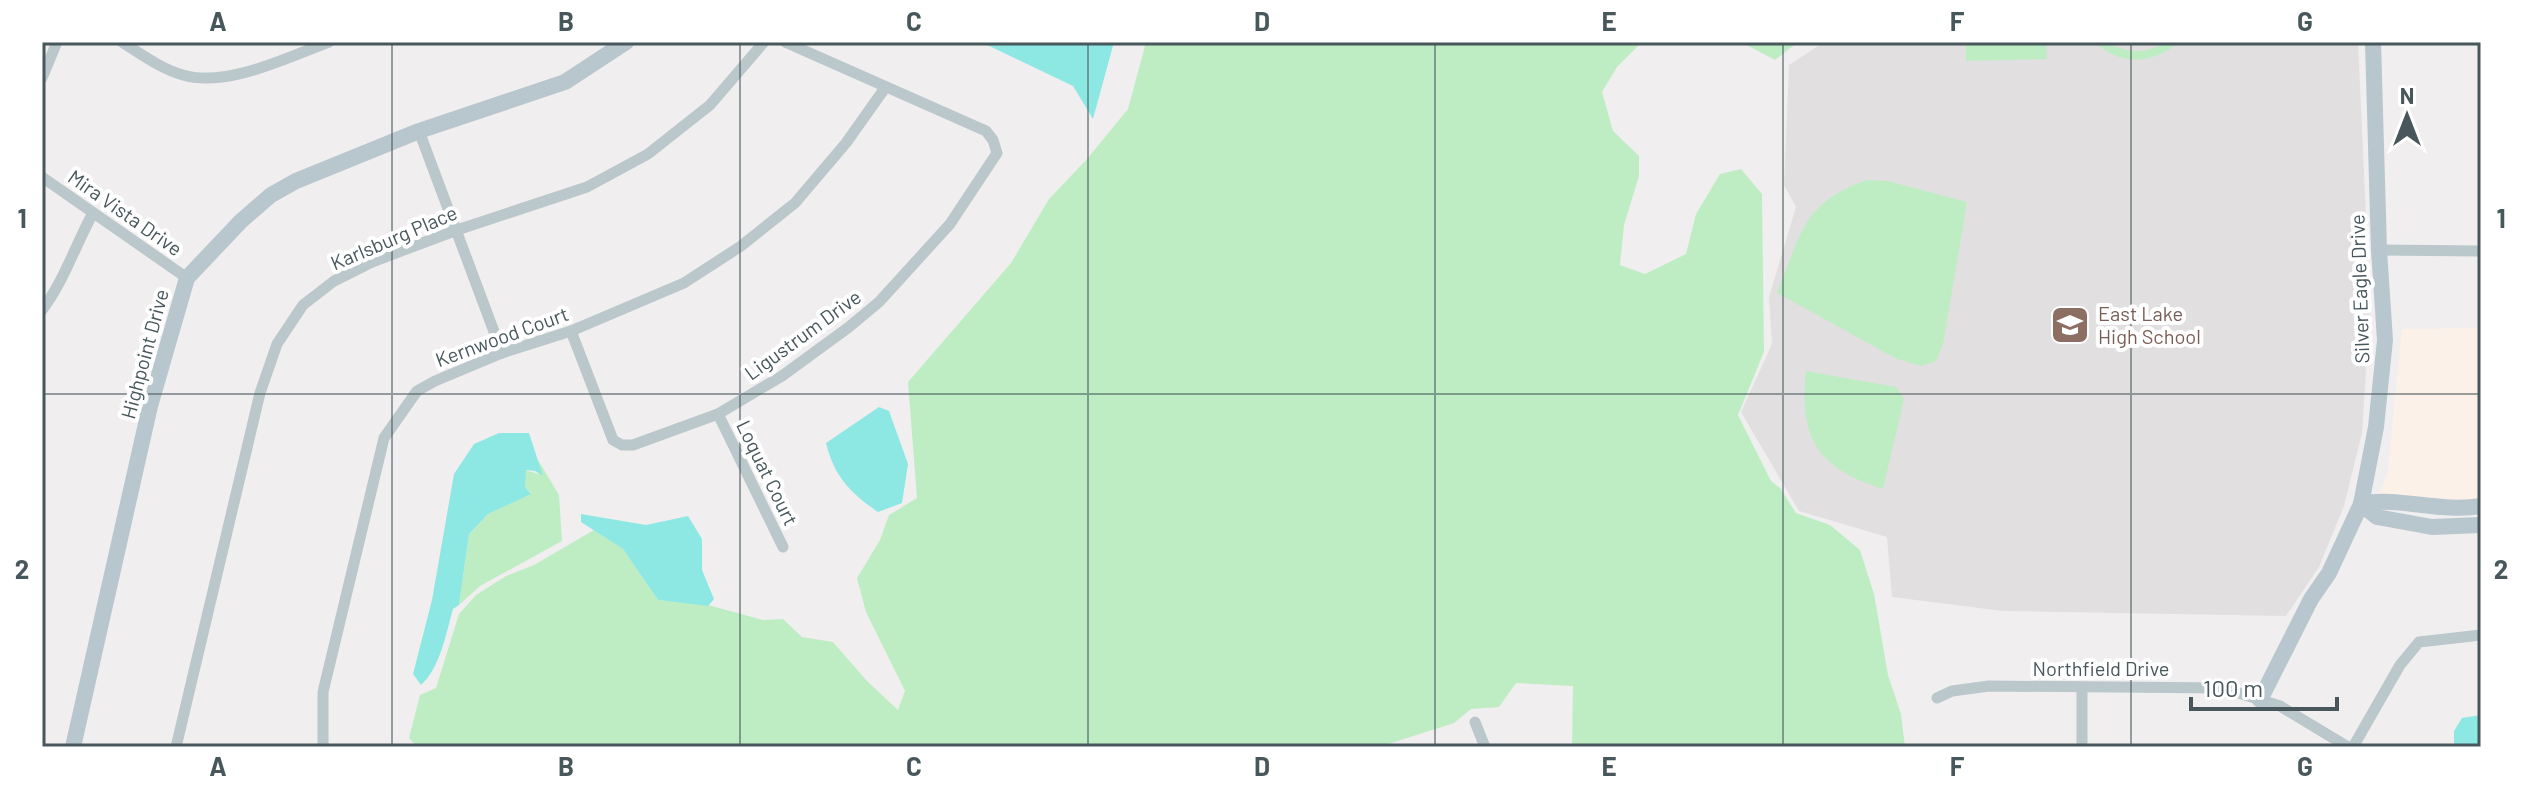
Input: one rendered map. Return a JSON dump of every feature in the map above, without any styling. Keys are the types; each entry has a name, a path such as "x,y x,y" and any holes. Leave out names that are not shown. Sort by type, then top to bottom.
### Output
{"street":[{"path":"42,78 57,42"},
{"path":"122,42 162,66 192,77 230,77 329,42"},
{"name":"Highpoint Drive","path":"73,747 150,406 187,278 241,221 271,195 296,181 419,131 565,82 626,42"},
{"name":"Karlsburg Place","path":"176,747 260,393 277,344 303,305 334,281 372,262 587,187 648,154 710,105 764,42"},
{"name":"Ligustrum Drive","path":"571,331 613,440 622,445 633,445 718,414 782,376 879,302 950,224 997,153 986,131 785,42"},
{"name":"Silver Eagle Drive","path":"2260,700 2311,599 2329,573 2361,504 2376,427 2385,340 2373,42"},
{"name":"Kernwood Court","path":"323,747 323,692 384,438 417,391 502,353 571,331 684,283 741,246 795,203 846,143 885,88"},
{"path":"419,131 502,353"},
{"name":"Mira Vista Drive","path":"42,177 187,278"},
{"path":"42,310 52,298 93,213"},
{"path":"2379,250 2481,251"},
{"name":"Loquat Court","path":"718,414 783,547"},
{"path":"2361,504 2378,500 2434,508 2481,506"},
{"path":"2361,504 2377,517 2419,525 2481,525"},
{"path":"2351,747 2400,665 2419,642 2481,635"},
{"name":"Northfield Drive","path":"1937,698 1952,691 1989,686 2223,688 2280,706 2351,747"},
{"path":"2082,688 2082,747"},
{"path":"1475,722 1485,747"}],"shaded area":[{"name":"East Lake High School","path":"1824,42 2358,42 2370,306 2362,433 2344,506 2319,567 2286,616 2003,611 1892,597 1887,537 1799,511 1741,412 1772,344 1769,297 1796,207 1784,185 1789,65"},
{"path":"2481,328 2481,500 2379,495 2388,469 2402,329"}],"green space":[{"path":"1146,42 1642,42 1617,67 1602,92 1613,131 1639,156 1639,176 1624,225 1620,265 1645,274 1686,254 1696,214 1720,174 1741,169 1762,194 1764,352 1738,415 1771,481 1780,488 1796,513 1830,525 1860,550 1874,594 1888,675 1901,714 1905,747 1572,747 1573,686 1516,683 1499,707 1471,709 1454,723 1379,747 417,747 409,738 420,695 436,688 459,614 476,595 506,576 534,565 594,530 623,549 658,600 708,605 763,620 783,619 802,637 833,642 898,710 905,691 866,612 857,578 880,540 889,515 917,498 908,382 1011,263 1049,199 1128,109"},
{"path":"1741,42 1798,42 1775,60"},
{"path":"1966,42 2046,42 2047,59 1966,61"},
{"path":"2095,42 2140,51 2178,42 2158,55 2136,60 2115,55"},
{"path":"1867,180 1888,181 1967,202 1943,344 1936,361 1921,366 1897,359 1777,293 1799,238 1816,210 1845,189"},
{"path":"1806,371 1896,387 1904,399 1883,489 1842,471 1817,448 1806,415"},
{"path":"538,460 559,495 562,541 480,586 459,605 469,534 488,514 531,493 525,487 525,470 542,475"}],"water":[{"path":"981,42 1114,42 1093,119 1073,86"},
{"path":"879,407 889,411 908,464 902,503 878,512 844,483 826,443"},
{"path":"499,433 529,433 543,476 526,470 525,487 531,494 488,514 469,534 459,605 453,609 438,660 421,685 413,674 432,600 454,474 474,444"},
{"path":"581,514 646,525 688,516 702,539 702,570 714,599 708,606 658,600 623,549 581,522"},
{"path":"2481,715 2481,747 2454,747 2454,731 2462,718"}],"place":[{"name":"East Lake High School","path":"2070,325"}]}
